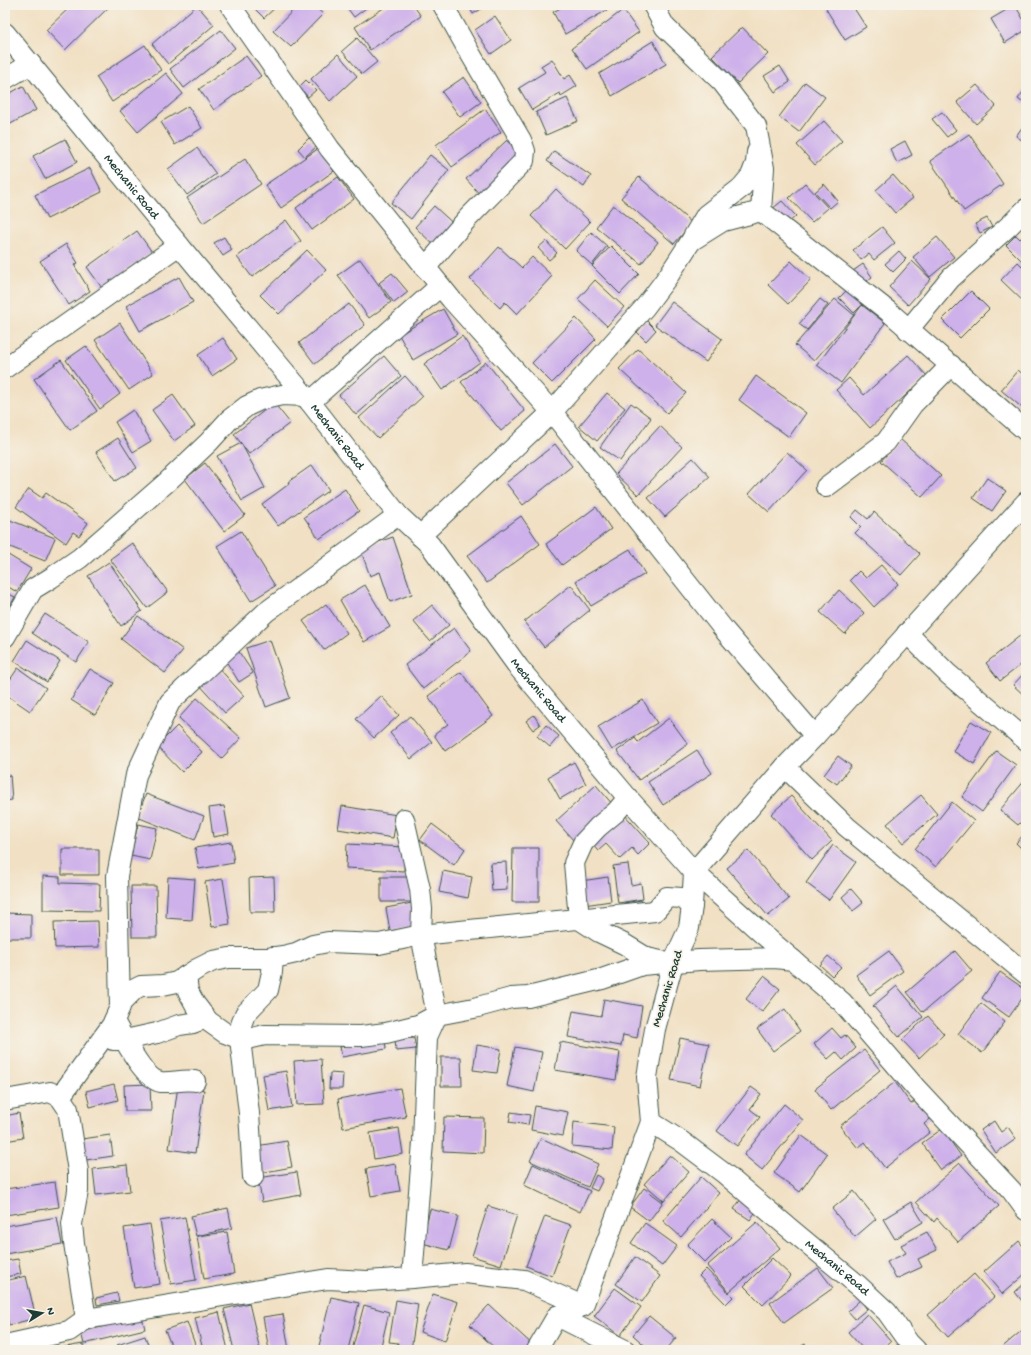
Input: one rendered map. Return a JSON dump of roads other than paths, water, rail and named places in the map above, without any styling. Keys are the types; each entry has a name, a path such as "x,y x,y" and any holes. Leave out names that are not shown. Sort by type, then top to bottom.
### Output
{"street":[{"path":"230,5 330,149 425,268 552,412 726,631 815,736"},
{"path":"425,268 468,218 524,161 525,151 521,140 443,5"},
{"path":"653,5 665,28 722,82 756,126 764,168 761,211"},
{"name":"Mechanic Road","path":"5,33 308,399 398,516 430,546 519,668 628,798 694,872 689,928 673,963 655,1029 647,1077 651,1122 682,1141 725,1174 859,1286 887,1312 909,1348"},
{"path":"5,79 31,64"},
{"path":"420,536 552,412 645,307 669,275 706,215 741,188 751,176 756,163 758,138"},
{"path":"908,330 952,278 1010,225 1026,208"},
{"path":"691,241 723,221 761,211"},
{"path":"761,211 888,311 908,330 951,365 1026,431"},
{"path":"5,368 179,245"},
{"path":"5,637 33,589 80,558 167,482 209,442 229,420 247,406 260,400 282,395 308,399 440,286"},
{"path":"826,487 886,442 913,404 951,365"},
{"path":"1026,502 815,736 785,767 694,872 842,1002 915,1087 1012,1191 1026,1210"},
{"path":"195,1081 187,1080 159,1082 146,1073 125,1040 117,1013 117,876 136,775 170,702 266,612 398,516"},
{"path":"907,633 948,674 1026,740"},
{"path":"785,767 847,827 1026,974"},
{"path":"579,919 574,864 583,843 598,827 616,812 628,798"},
{"path":"404,819 420,888 422,909 421,936 437,1015 427,1037 423,1142 412,1278"},
{"path":"60,1097 101,1039 117,1013 135,990 141,986 162,985 177,982 213,961 229,958 273,957 296,953 313,945 328,942 379,944 421,936 655,911 667,897 682,898 692,906"},
{"path":"579,919 599,932 624,944 647,958 673,963"},
{"path":"253,1177 250,1120 240,1039 241,1025 245,1014 268,990 272,972 273,957"},
{"path":"186,976 188,992 206,1018 225,1033 243,1040 265,1035 361,1036 386,1033 418,1025 437,1015 474,1008 511,998 528,997 602,979 642,964 755,958 793,960"},
{"path":"101,1039 125,1040 157,1033 179,1025 193,1023 206,1018"},
{"path":"10,1096 50,1092 60,1097 68,1109 78,1171 78,1190 72,1224 86,1319"},
{"path":"537,1350 557,1316 583,1306 651,1122"},
{"path":"5,1345 69,1331 86,1319 328,1280 412,1278 465,1273 524,1280 583,1306"},
{"path":"557,1316 625,1350"}]}
